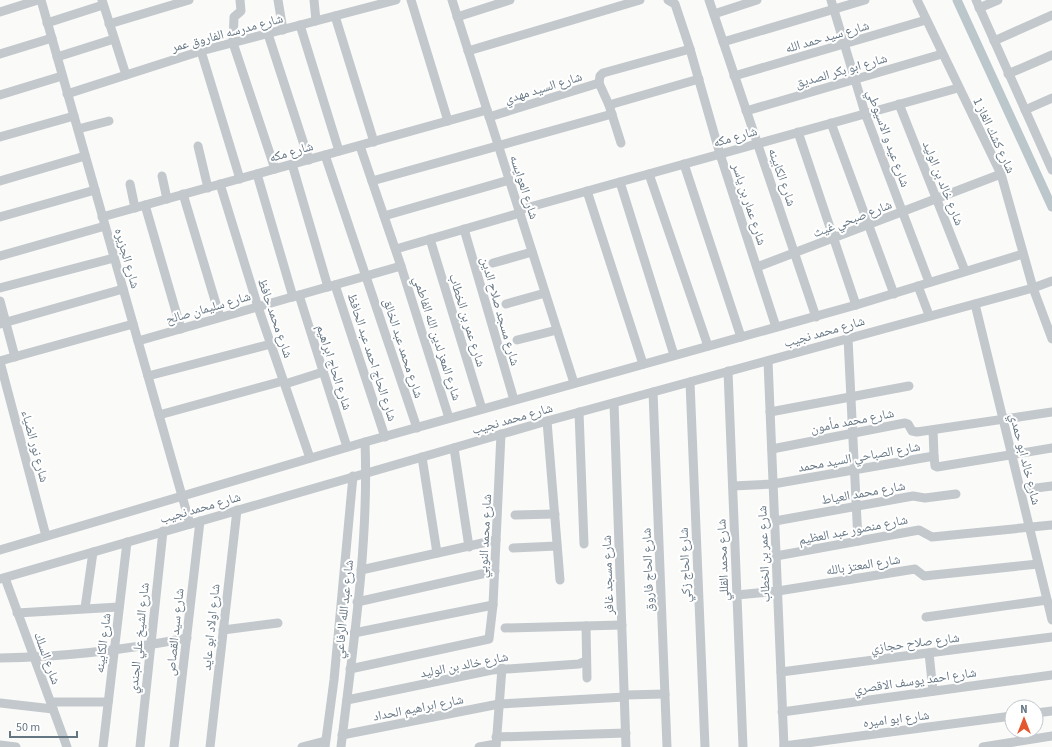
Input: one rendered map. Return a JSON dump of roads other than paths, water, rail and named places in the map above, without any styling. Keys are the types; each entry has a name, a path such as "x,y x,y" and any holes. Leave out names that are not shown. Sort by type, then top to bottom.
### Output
{"street":[{"path":"0,12 40,0"},
{"name":"شارع الجزيره","path":"40,0 190,524"},
{"path":"109,24 190,0"},
{"path":"240,0 241,11 234,17 233,43 275,169"},
{"path":"278,0 283,30"},
{"path":"314,0 316,21"},
{"name":"شارع مدرسه الفاروق عمر","path":"67,94 201,51 334,16 373,3 396,0"},
{"path":"411,0 448,121"},
{"name":"شارع العوايسه","path":"452,0 574,383"},
{"path":"457,17 510,0"},
{"path":"468,51 640,0"},
{"name":"شارع عمار بن ياسر","path":"668,0 675,4 690,49 720,154 776,327"},
{"name":"شارع الكابينه","path":"709,0 816,316"},
{"path":"714,14 757,0"},
{"name":"شارع عيد و الاسيوطي","path":"832,0 865,113 929,282"},
{"path":"723,42 866,0"},
{"name":"شارع كشك الغاز 1","path":"917,0 958,88 1001,174 1033,288 1052,339"},
{"path":"998,0 978,4 1052,170"},
{"path":"47,23 102,3 126,75"},
{"path":"994,41 1052,15"},
{"path":"334,16 374,142"},
{"name":"شارع سيد حمد الله","path":"734,76 926,20"},
{"path":"300,25 340,151"},
{"path":"268,34 309,160"},
{"path":"0,54 52,38"},
{"path":"57,57 114,39"},
{"name":"شارع السيد مهدي","path":"488,114 598,83 600,76 603,73 690,49"},
{"path":"201,51 240,179"},
{"name":"شارع ابو بكر الصديق","path":"746,111 942,54"},
{"path":"1008,74 1052,55"},
{"path":"0,95 62,76"},
{"path":"372,181 498,146 610,110 699,79"},
{"path":"598,83 610,110 621,143"},
{"name":"شارع مكه","path":"396,249 587,191 958,88"},
{"path":"1025,110 1052,98"},
{"name":"شارع خالد بن الوليد","path":"899,104 965,271"},
{"name":"شارع مكه","path":"0,256 104,222 145,205 448,121 488,114"},
{"path":"0,137 74,116"},
{"path":"78,129 109,121"},
{"path":"831,123 894,294"},
{"path":"798,132 856,306"},
{"path":"198,146 208,188"},
{"name":"شارع المعز لدين الله الفاطمي","path":"360,146 396,249 449,418"},
{"name":"شارع محمد عبد الخالق","path":"325,155 417,428"},
{"path":"0,180 85,156"},
{"name":"شارع الحاج احمد عبد الحافظ","path":"292,164 332,286 385,437"},
{"path":"684,164 741,337"},
{"name":"شارع الحاج ابراهيم","path":"257,174 347,447"},
{"path":"649,174 708,346"},
{"name":"شارع صبحي غيث","path":"757,267 869,226 1001,174"},
{"path":"162,176 167,199"},
{"path":"384,216 509,180"},
{"path":"620,182 674,355"},
{"path":"130,184 135,208"},
{"name":"شارع محمد حافظ","path":"220,184 258,307 310,458"},
{"path":"0,217 95,190"},
{"path":"587,191 643,364"},
{"path":"183,194 220,317"},
{"path":"145,205 181,328"},
{"name":"شارع مسجد صلاح الدين","path":"464,229 514,400"},
{"name":"شارع عمر بن الخطاب","path":"430,239 482,409"},
{"path":"493,263 532,252"},
{"name":"شارع محمد نجيب","path":"0,550 347,447 674,355 856,306 929,282 1023,254"},
{"path":"0,288 114,258"},
{"name":"شارع سليمان صالح","path":"138,341 401,266"},
{"name":"شارع محمد نجيب","path":"2,579 366,472 929,315 1033,288 1052,281"},
{"path":"918,286 929,315"},
{"path":"3,324 123,289"},
{"path":"506,304 545,293"},
{"path":"0,301 3,324 15,357"},
{"name":"شارع خالد ابو حمدي","path":"975,304 1052,620"},
{"path":"0,362 133,324"},
{"path":"517,340 557,330"},
{"path":"848,338 858,541"},
{"path":"148,376 271,344"},
{"name":"شارع عمر بن الخطاب","path":"768,360 784,746"},
{"name":"شارع نور الضياء","path":"0,362 46,536"},
{"name":"شارع محمد القللي","path":"728,371 743,747"},
{"path":"159,415 323,372"},
{"name":"شارع الحاج زكي","path":"690,382 705,747"},
{"path":"770,412 909,386"},
{"name":"شارع الحاج فاروق","path":"653,392 668,747"},
{"name":"شارع مسجد غافر","path":"614,403 626,747"},
{"path":"579,412 584,544"},
{"name":"شارع محمد مأمون","path":"772,449 906,423 913,432 1052,412"},
{"path":"547,421 560,580"},
{"path":"933,430 934,456"},
{"name":"شارع محمد النوبي","path":"350,669 490,639 495,571 501,434"},
{"name":"شارع عبد الله الرفاعي","path":"341,747 361,570 366,472 365,442"},
{"path":"454,448 469,547"},
{"name":"شارع الصباحي السيد محمد","path":"732,486 773,484 855,471 934,456 935,466 937,467 1012,453 1052,448"},
{"path":"422,457 438,553"},
{"name":"شارع عبد الله الرفاعي","path":"325,744 334,680 353,476"},
{"path":"1021,490 1052,486"},
{"name":"شارع محمد العياط","path":"774,521 914,496 925,498 956,494"},
{"name":"شارع اولاد ابو عايد","path":"210,747 236,510"},
{"path":"515,516 555,514"},
{"name":"شارع سيد القصاص","path":"174,747 200,521"},
{"name":"شارع منصور عبد العظيم","path":"776,556 919,530 932,538 1052,526"},
{"name":"شارع الشيخ علي الجندي","path":"140,747 164,532"},
{"path":"361,570 496,540"},
{"name":"شارع الكابينه","path":"103,747 127,542"},
{"path":"513,548 557,546"},
{"path":"85,608 93,552"},
{"name":"شارع المعتز بالله","path":"737,595 778,592 915,569 924,576 1038,564"},
{"path":"357,602 495,571"},
{"name":"شارع السلك","path":"2,579 17,613 67,747"},
{"path":"926,617 1047,600"},
{"path":"354,633 493,605"},
{"path":"17,613 119,607"},
{"path":"223,630 278,623"},
{"path":"505,628 622,625"},
{"path":"586,626 587,678"},
{"name":"شارع صلاح حجازي","path":"781,672 1052,637"},
{"path":"0,658 114,651 187,638"},
{"path":"929,653 933,691"},
{"name":"شارع خالد بن الوليد","path":"347,700 502,668 579,664 586,661"},
{"path":"496,743 502,668"},
{"name":"شارع احمد يوسف الاقصري","path":"782,712 1052,675"},
{"name":"شارع ابراهيم الحداد","path":"342,735 499,704 665,694"},
{"path":"0,703 52,706 108,702"},
{"name":"شارع ابو اميره","path":"784,746 1004,717"},
{"path":"479,747 496,743 626,733"},
{"path":"983,747 1052,736"},
{"path":"302,747 325,744"},
{"path":"0,745 16,747"}],"waterway":[{"path":"957,0 1052,207"}]}
